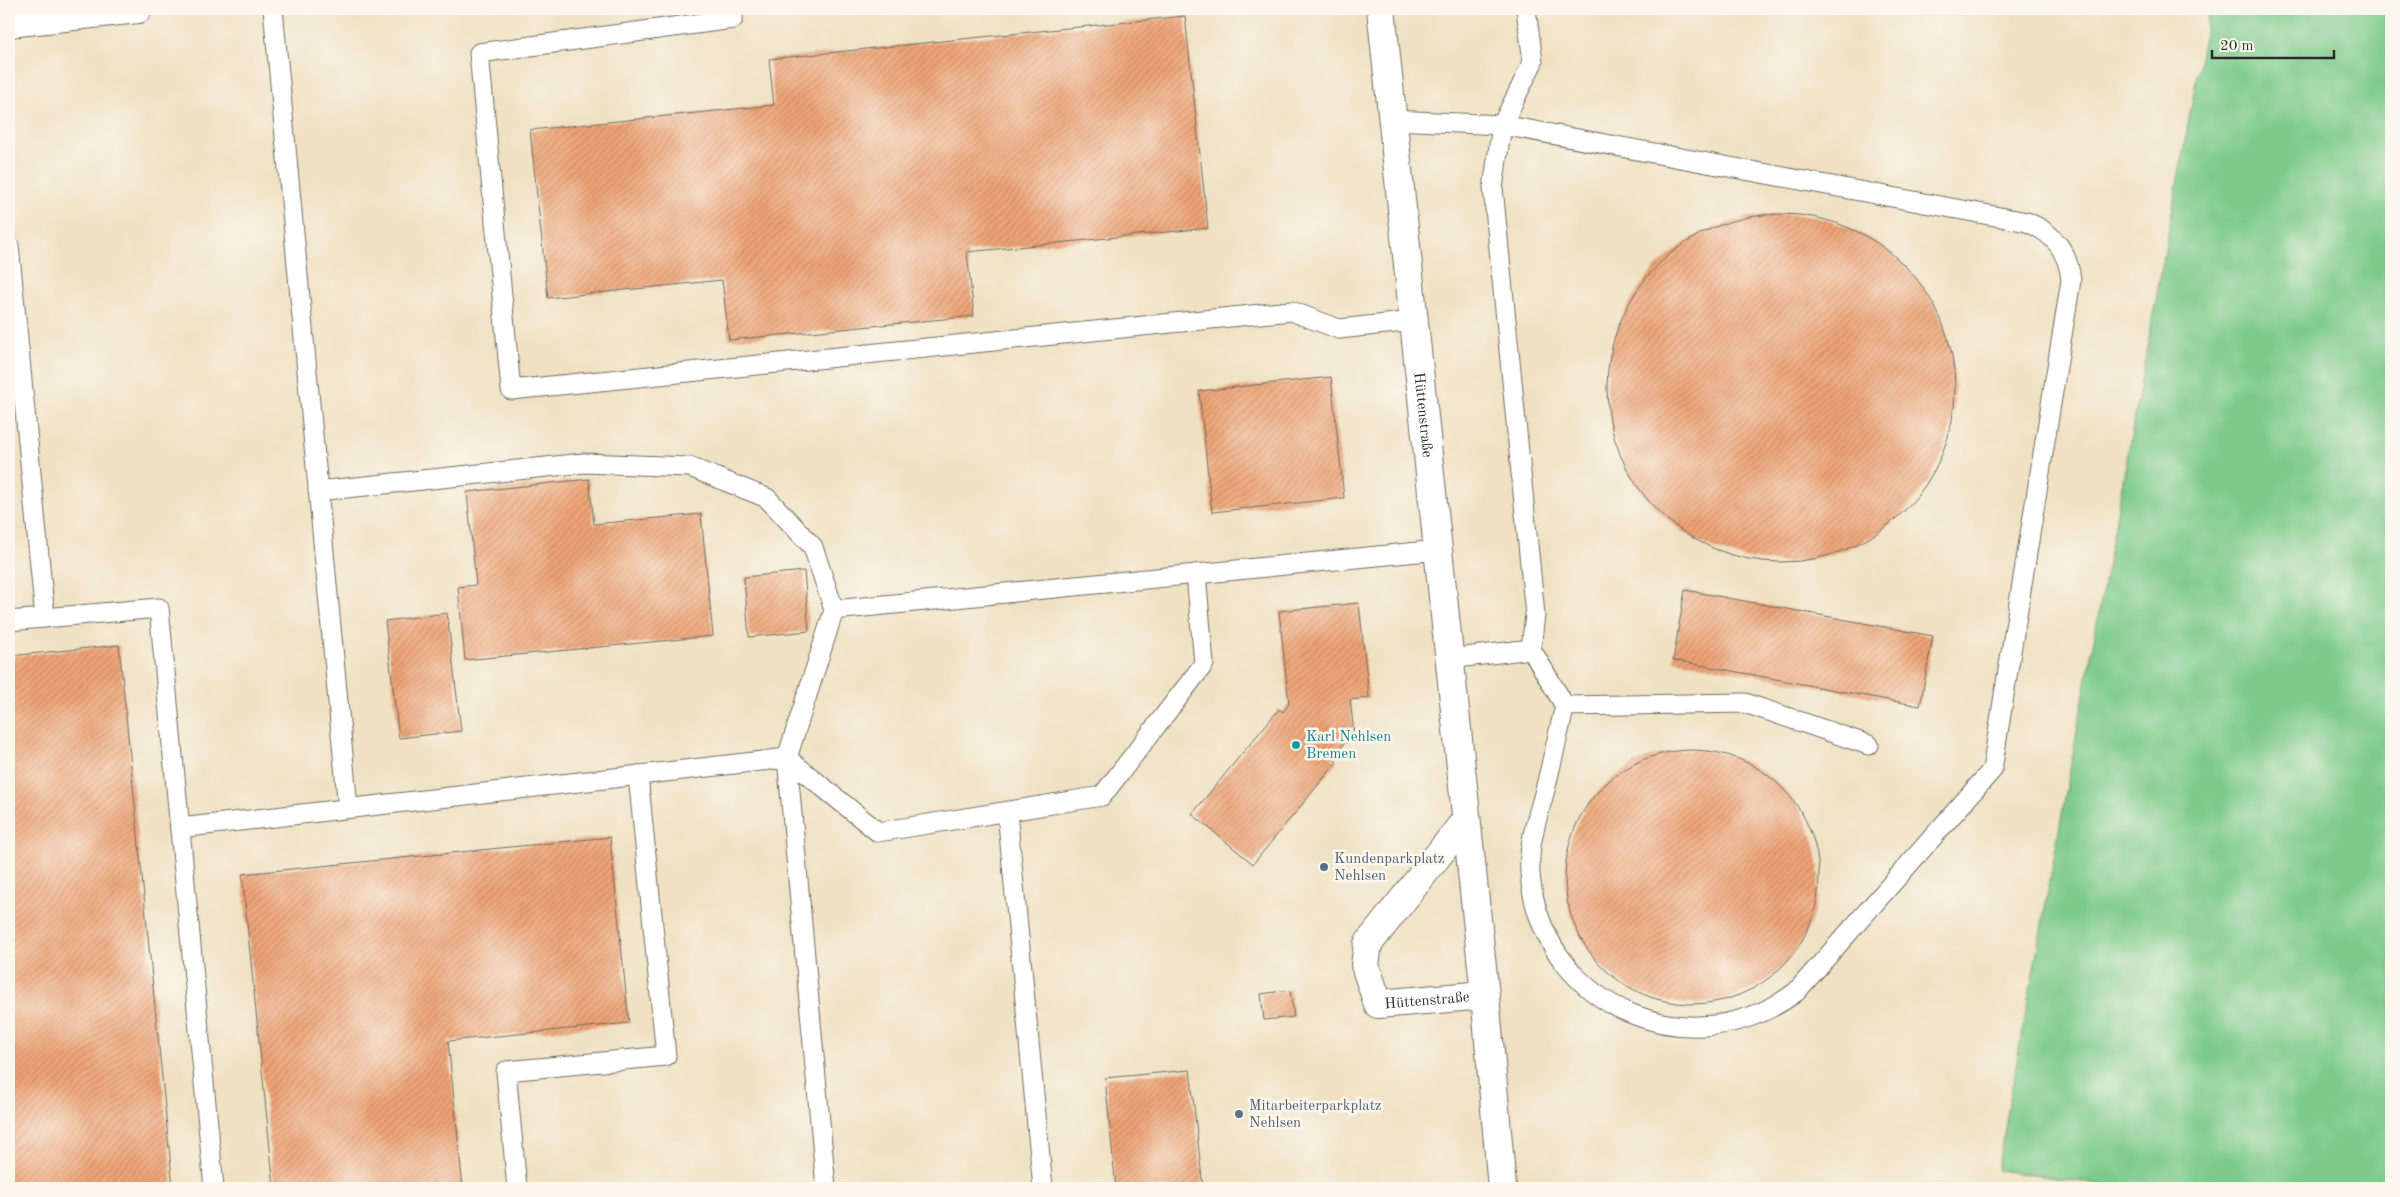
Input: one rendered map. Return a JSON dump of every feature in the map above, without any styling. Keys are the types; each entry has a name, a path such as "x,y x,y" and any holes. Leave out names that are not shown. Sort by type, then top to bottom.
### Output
{"street":[{"path":"9,23 138,9"},
{"name":"Hüttenstraße","path":"1381,9 1485,995 1502,1188"},
{"name":"Hüttenstraße","path":"1466,821 1368,944 1366,965 1378,1004 1485,995"}],"lane":[{"path":"273,9 348,808"},
{"path":"733,9 733,19 479,52 512,390 1290,311 1339,329 1414,321"},
{"path":"1393,120 1502,125 2027,222 2042,228 2055,238 2070,266 2069,295 1992,770 1796,992 1781,1003 1750,1018 1722,1025 1693,1028 1664,1024 1636,1017 1619,1008 1587,987 1567,966 1550,941 1538,913 1531,882 1529,852 1534,822 1544,793 1565,706 1531,649 1535,615 1493,188 1502,125 1533,62 1526,9"},
{"path":"9,245 45,618"},
{"path":"318,491 584,463 690,466 766,498 813,547 834,610 787,758 826,1188"},
{"path":"834,610 1438,550"},
{"path":"180,828 787,758 878,832 1102,796 1204,664 1196,574"},
{"path":"9,622 159,608 214,1188"},
{"path":"1449,659 1531,649"},
{"path":"1565,706 1745,703 1869,745"},
{"path":"517,1188 506,1072 666,1056 638,775"},
{"path":"1007,812 1043,1188"}],"green space":[{"path":"2209,9 2391,9 2391,1188 2126,1188 1997,1170"}],"building":[{"path":"1185,16 1208,228 967,252 974,316 729,340 722,280 548,298 530,130 774,105 769,59"},
{"path":"1781,214 1815,217 1832,221 1863,234 1892,253 1916,277 1935,306 1948,337 1952,354 1955,388 1952,422 1948,439 1935,470 1916,499 1892,523 1863,542 1832,555 1815,559 1781,562 1747,559 1730,555 1699,542 1670,523 1646,499 1627,470 1614,439 1610,422 1607,388 1610,354 1614,337 1627,306 1646,277 1670,253 1699,234 1730,221 1747,217"},
{"path":"1331,377 1344,498 1212,512 1199,391"},
{"path":"589,479 594,524 701,514 713,636 465,660 458,587 476,585 467,492"},
{"path":"804,571 809,631 749,637 744,577"},
{"path":"1685,590 1933,636 1920,706 1673,660"},
{"name":"Karl Nehlsen Bremen","path":"1359,603 1369,698 1350,700 1354,732 1332,758 1337,762 1253,864 1192,814 1279,709 1283,712 1289,704 1279,611"},
{"path":"447,613 461,731 399,738 385,621"},
{"path":"119,645 173,1188 9,1188 9,656"},
{"path":"1692,750 1729,755 1763,771 1782,787 1798,806 1814,840 1819,877 1814,914 1798,948 1782,967 1763,983 1729,999 1692,1004 1655,999 1621,983 1602,967 1586,948 1570,914 1565,877 1570,840 1586,806 1602,787 1621,771 1655,755"},
{"path":"610,837 629,1023 448,1041 463,1188 274,1188 242,874"},
{"path":"1290,990 1294,1017 1264,1020 1261,994"},
{"path":"1190,1070 1203,1188 1116,1188 1105,1078"}],"place":[{"name":"Karl Nehlsen Bremen","path":"1296,745"},
{"name":"Kundenparkplatz Nehlsen","path":"1324,867"},
{"name":"Mitarbeiterparkplatz Nehlsen","path":"1239,1114"}]}
